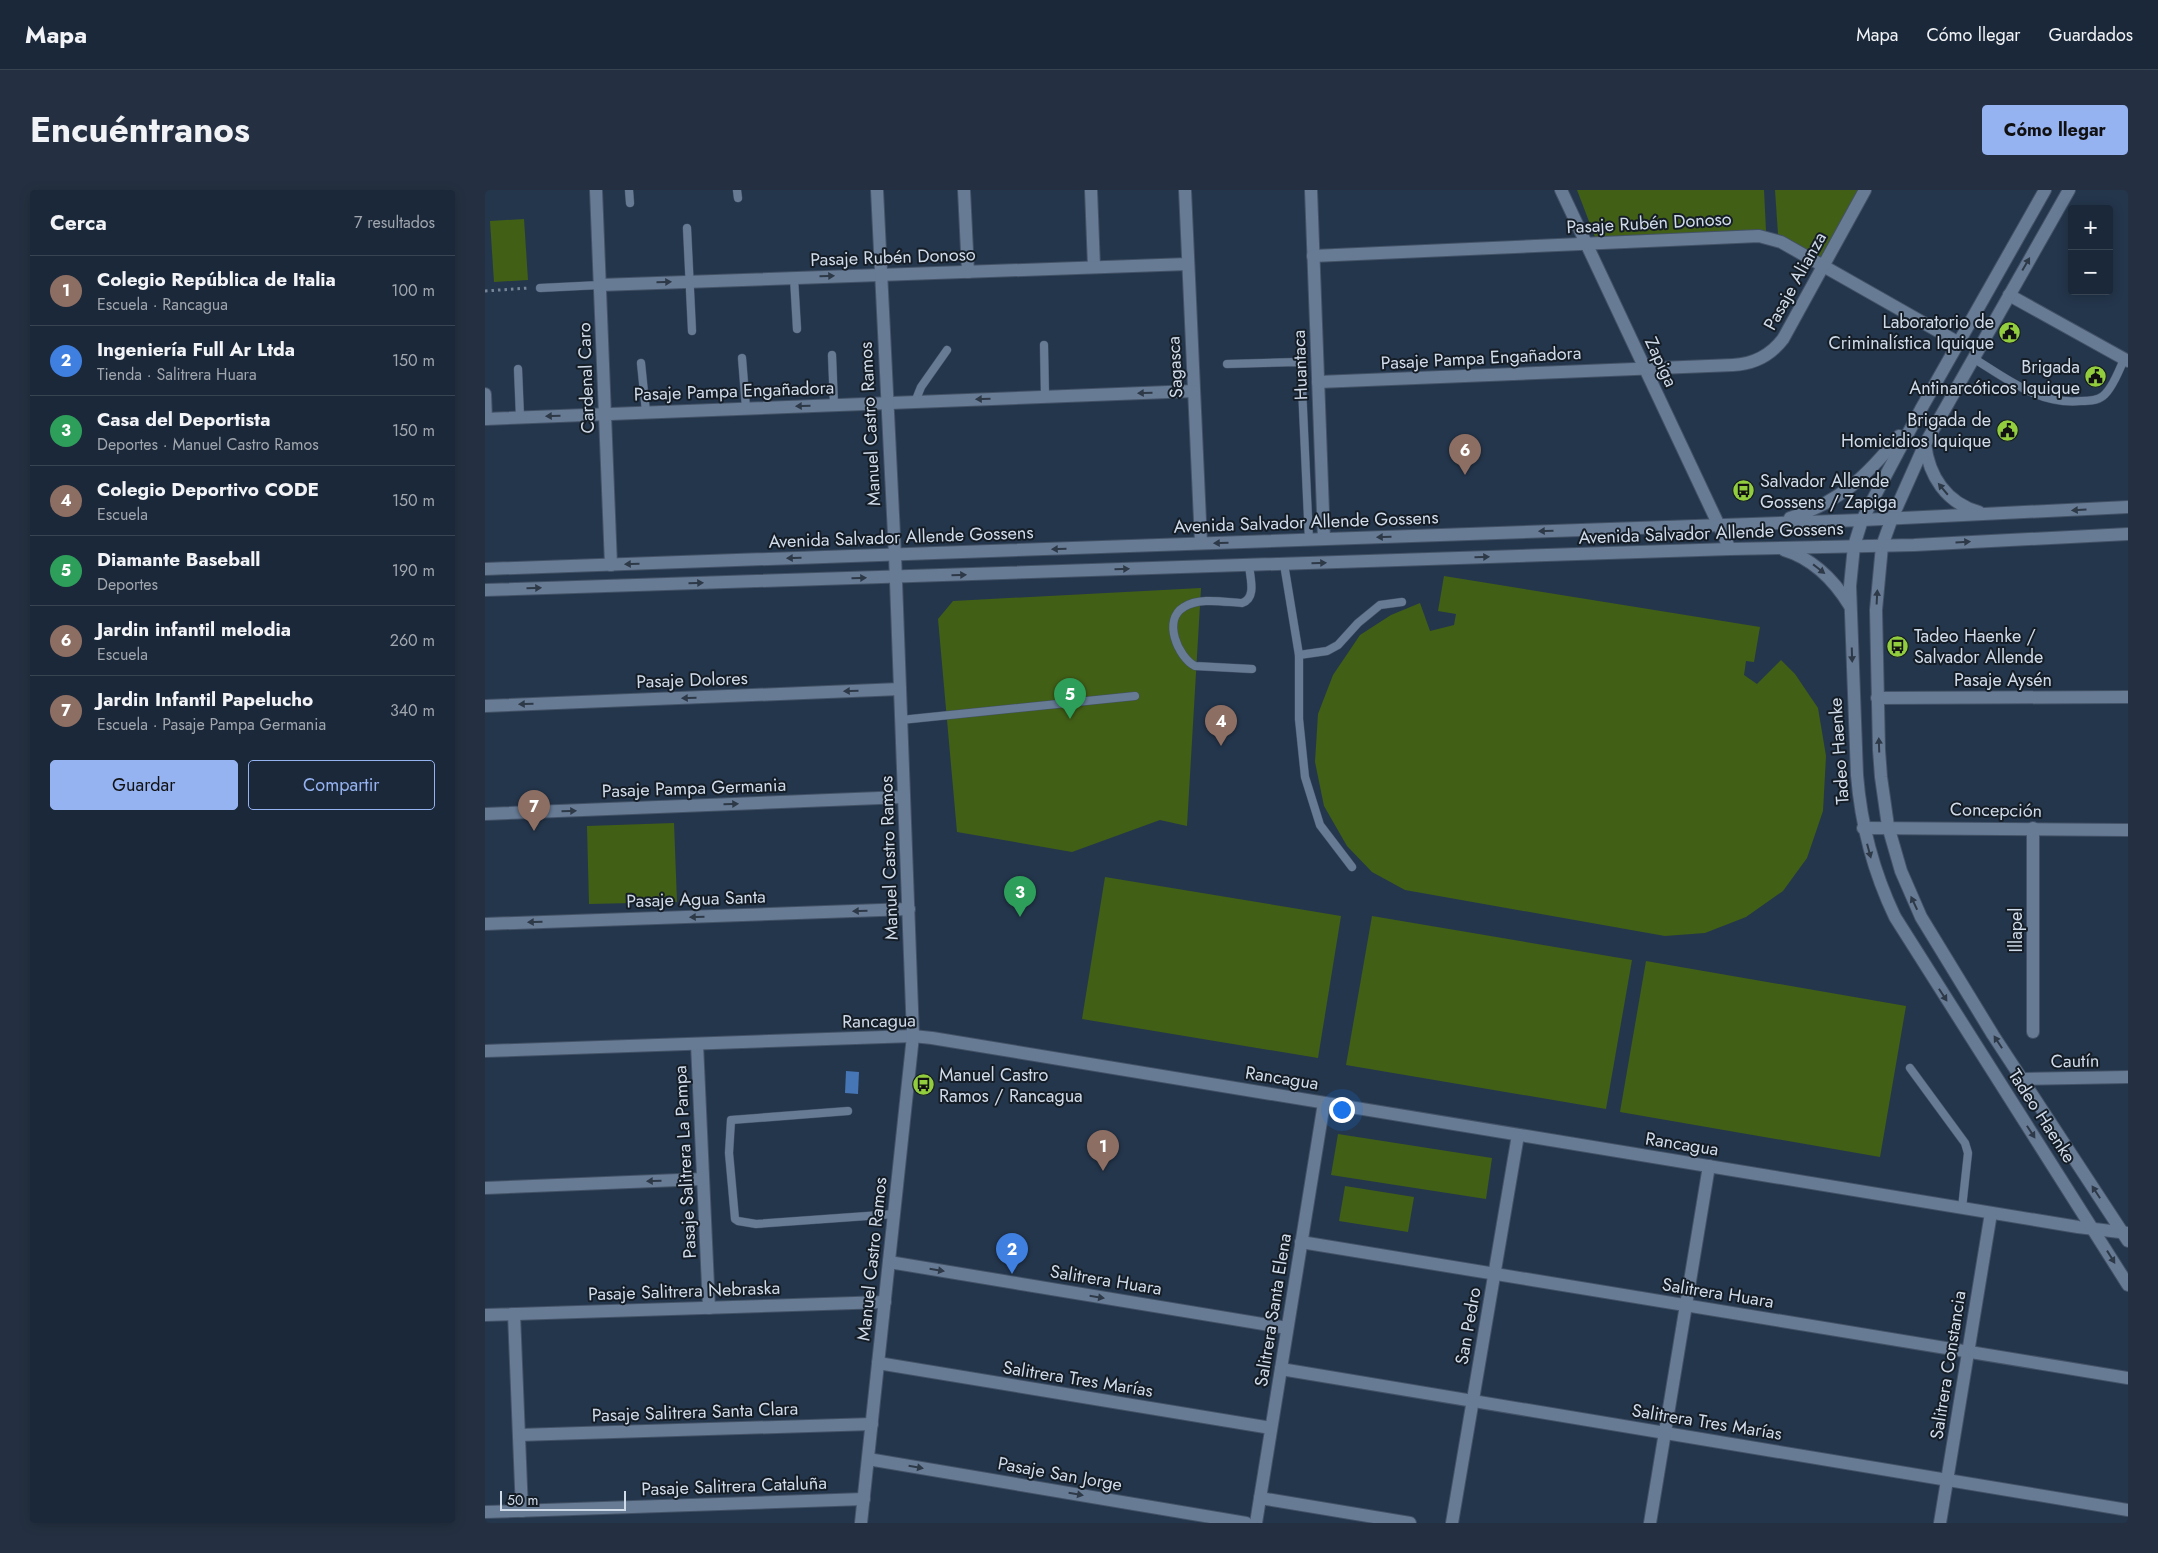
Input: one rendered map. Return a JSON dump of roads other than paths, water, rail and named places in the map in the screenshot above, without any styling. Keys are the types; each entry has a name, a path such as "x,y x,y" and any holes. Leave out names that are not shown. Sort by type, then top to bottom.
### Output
{"street":[{"name":"Cardenal Caro","path":"596,190 611,565"},
{"name":"Manuel Castro Ramos","path":"861,1523 913,1036 895,555 877,190"},
{"path":"964,190 968,272"},
{"path":"1091,190 1094,267"},
{"name":"Sagasca","path":"1185,190 1201,543"},
{"name":"Huantaca","path":"1311,190 1324,539"},
{"name":"Zapiga","path":"1561,190 1730,549"},
{"name":"Pasaje Alianza","path":"1645,368 1743,365 1761,358 1777,347 1783,340 1865,190"},
{"name":"Tadeo Haenke","path":"2045,190 1921,408 1862,520 1854,546 1850,606 1857,775 1863,828 1877,875 1906,937 2128,1285"},
{"name":"Tadeo Haenke","path":"2069,190 1925,444 1891,518 1882,546 1876,610 1877,698 1881,777 1888,826 1901,871 1921,917 2022,1079 2127,1233"},
{"name":"Pasaje Rubén Donoso","path":"1313,256 1759,236 1781,242 1959,343"},
{"name":"Pasaje Rubén Donoso","path":"600,284 1188,264"},
{"path":"2009,295 2126,360"},
{"name":"Pasaje Pampa Engañadora","path":"1318,382 1645,368"},
{"name":"Pasaje Pampa Engañadora","path":"485,419 1194,391"},
{"path":"485,394 485,419"},
{"path":"1770,523 1813,510 1851,488 1879,461 1921,408"},
{"path":"1925,444 1930,468 1942,489 1961,505 1984,514"},
{"name":"Avenida Salvador Allende Gossens","path":"485,569 1862,520 2128,507"},
{"name":"Avenida Salvador Allende Gossens","path":"485,590 1730,549 1882,546 2128,534"},
{"path":"1776,548 1802,557 1824,572 1834,582 1850,606"},
{"name":"Pasaje Dolores","path":"485,706 900,689"},
{"name":"Pasaje Aysén","path":"1877,698 2128,697"},
{"name":"Pasaje Pampa Germania","path":"485,814 904,797"},
{"name":"Concepción","path":"1863,828 1888,826 2128,830"},
{"name":"Illapel","path":"2033,828 2033,1032"},
{"name":"Pasaje Agua Santa","path":"485,924 909,909"},
{"name":"Rancagua","path":"485,1051 913,1036 2093,1230 2127,1233"},
{"name":"Pasaje Salitrera La Pampa","path":"697,1044 709,1308"},
{"name":"Cautín","path":"2022,1079 2128,1078"},
{"name":"Salitrera Santa Elena","path":"1256,1523 1324,1103"},
{"name":"San Pedro","path":"1452,1523 1517,1135"},
{"path":"1650,1523 1709,1166"},
{"path":"485,1188 703,1179"},
{"name":"Salitrera Constancia","path":"1940,1523 1991,1213"},
{"name":"Salitrera Huara","path":"1301,1242 2128,1378"},
{"name":"Salitrera Huara","path":"889,1262 1287,1328"},
{"name":"Pasaje Salitrera Nebraska","path":"485,1315 885,1302"},
{"path":"514,1314 522,1511"},
{"name":"Salitrera Tres Marías","path":"878,1363 1271,1428"},
{"name":"Salitrera Tres Marías","path":"1281,1369 2128,1510"},
{"name":"Pasaje Salitrera Santa Clara","path":"519,1435 871,1424"},
{"name":"Pasaje San Jorge","path":"868,1459 1246,1523"},
{"path":"1260,1498 1410,1523"},
{"name":"Pasaje Salitrera Cataluña","path":"485,1512 863,1499"}],"lane":[{"path":"629,190 630,202"},
{"path":"687,228 692,331"},
{"path":"794,278 797,329"},
{"path":"540,288 600,284"},
{"path":"1045,345 1045,397"},
{"path":"915,402 921,387 947,350"},
{"path":"832,355 834,405"},
{"path":"742,358 746,408"},
{"path":"1973,358 2043,398 2070,402 2093,400 2104,396 2126,360"},
{"path":"1227,364 1297,362 1301,365 1309,540"},
{"path":"641,363 646,412"},
{"path":"518,369 520,417"},
{"path":"1284,564 1299,655 1299,719 1305,777 1320,825 1352,867"},
{"path":"1249,565 1252,587 1251,596 1247,601 1242,603 1199,602 1183,607 1176,616 1173,631 1179,649 1187,662 1195,666 1252,669"},
{"path":"1299,655 1327,651 1338,645 1358,623 1380,605 1402,602"},
{"path":"901,720 1135,696"},
{"path":"1910,1068 1965,1143 1968,1153 1962,1208"},
{"path":"848,1111 731,1120 729,1123 729,1153 735,1219 756,1224 895,1214"}],"water":[{"path":"846,1071 859,1072 858,1094 845,1093"}],"place":[{"name":"Laboratorio de Criminalística Iquique","path":"2010,332"},
{"name":"Brigada Antinarcóticos Iquique","path":"2096,377"},
{"name":"Brigada de Homicidios Iquique","path":"2007,430"},
{"name":"Jardin infantil melodia","path":"1465,475"},
{"name":"Salvador Allende Gossens / Zapiga","path":"1744,491"},
{"name":"Tadeo Haenke / Salvador Allende","path":"1898,646"},
{"name":"Diamante Baseball","path":"1070,719"},
{"name":"Colegio Deportivo CODE","path":"1221,746"},
{"name":"Jardin Infantil Papelucho","path":"534,831"},
{"name":"Casa del Deportista","path":"1020,917"},
{"name":"Manuel Castro Ramos / Rancagua","path":"923,1085"},
{"name":"Colegio República de Italia","path":"1103,1171"},
{"name":"Ingeniería Full Ar Ltda","path":"1012,1274"}]}
